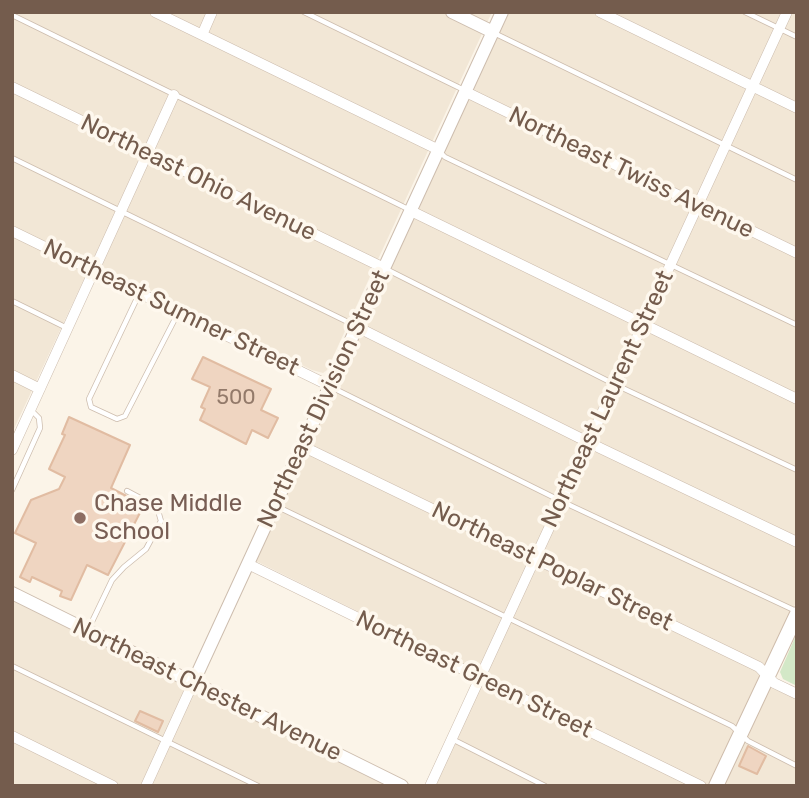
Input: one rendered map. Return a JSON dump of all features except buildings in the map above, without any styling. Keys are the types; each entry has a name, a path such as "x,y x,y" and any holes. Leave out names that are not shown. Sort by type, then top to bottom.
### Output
{"main road":[{"path":"716,786 797,613"}],"street":[{"path":"155,12 439,150"},
{"path":"201,35 212,12"},
{"path":"452,12 493,32"},
{"name":"Northeast Division Street","path":"146,786 502,12"},
{"path":"600,12 797,108"},
{"name":"Northeast Laurent Street","path":"430,786 787,12"},
{"name":"Northeast Ohio Avenue","path":"12,87 384,268"},
{"name":"Northeast Twiss Avenue","path":"466,92 797,253"},
{"path":"13,447 174,95"},
{"path":"411,211 797,399"},
{"name":"Northeast Sumner Street","path":"12,231 94,272 137,298 178,313 330,386"},
{"path":"357,327 797,542"},
{"path":"12,375 40,389"},
{"name":"Northeast Poplar Street","path":"302,446 759,667 775,683 797,694"},
{"name":"Northeast Green Street","path":"248,564 701,786"},
{"name":"Northeast Chester Avenue","path":"12,593 402,786"},
{"path":"12,736 113,786"}],"lane":[{"path":"304,12 466,92"},
{"path":"745,12 797,37"},
{"path":"12,15 411,211"},
{"path":"493,32 797,180"},
{"path":"439,150 445,157 797,325"},
{"path":"12,158 357,327"},
{"path":"384,268 614,384 797,470"},
{"path":"137,298 89,399 91,407 117,419 125,416 178,313"},
{"path":"12,301 68,328"},
{"path":"330,386 561,501 797,613"},
{"path":"12,490 40,428 39,418 30,410"},
{"path":"88,631 112,580 146,549 160,521 157,507 127,491"},
{"path":"275,505 732,726 748,741 797,766"},
{"path":"12,666 258,786"},
{"path":"451,739 545,786"}],"shaded area":[{"path":"12,12 492,12 327,370 323,373 312,370 92,262 12,433"},
{"path":"505,12 797,12 797,600 710,786 434,786 486,675 256,561"},
{"path":"12,598 394,786 12,786"},
{"path":"771,688 797,699 797,786 722,786 766,693"}],"green space":[{"path":"797,633 797,686 783,679 780,672"}],"place":[{"name":"Chase Middle School","path":"80,518"}]}
